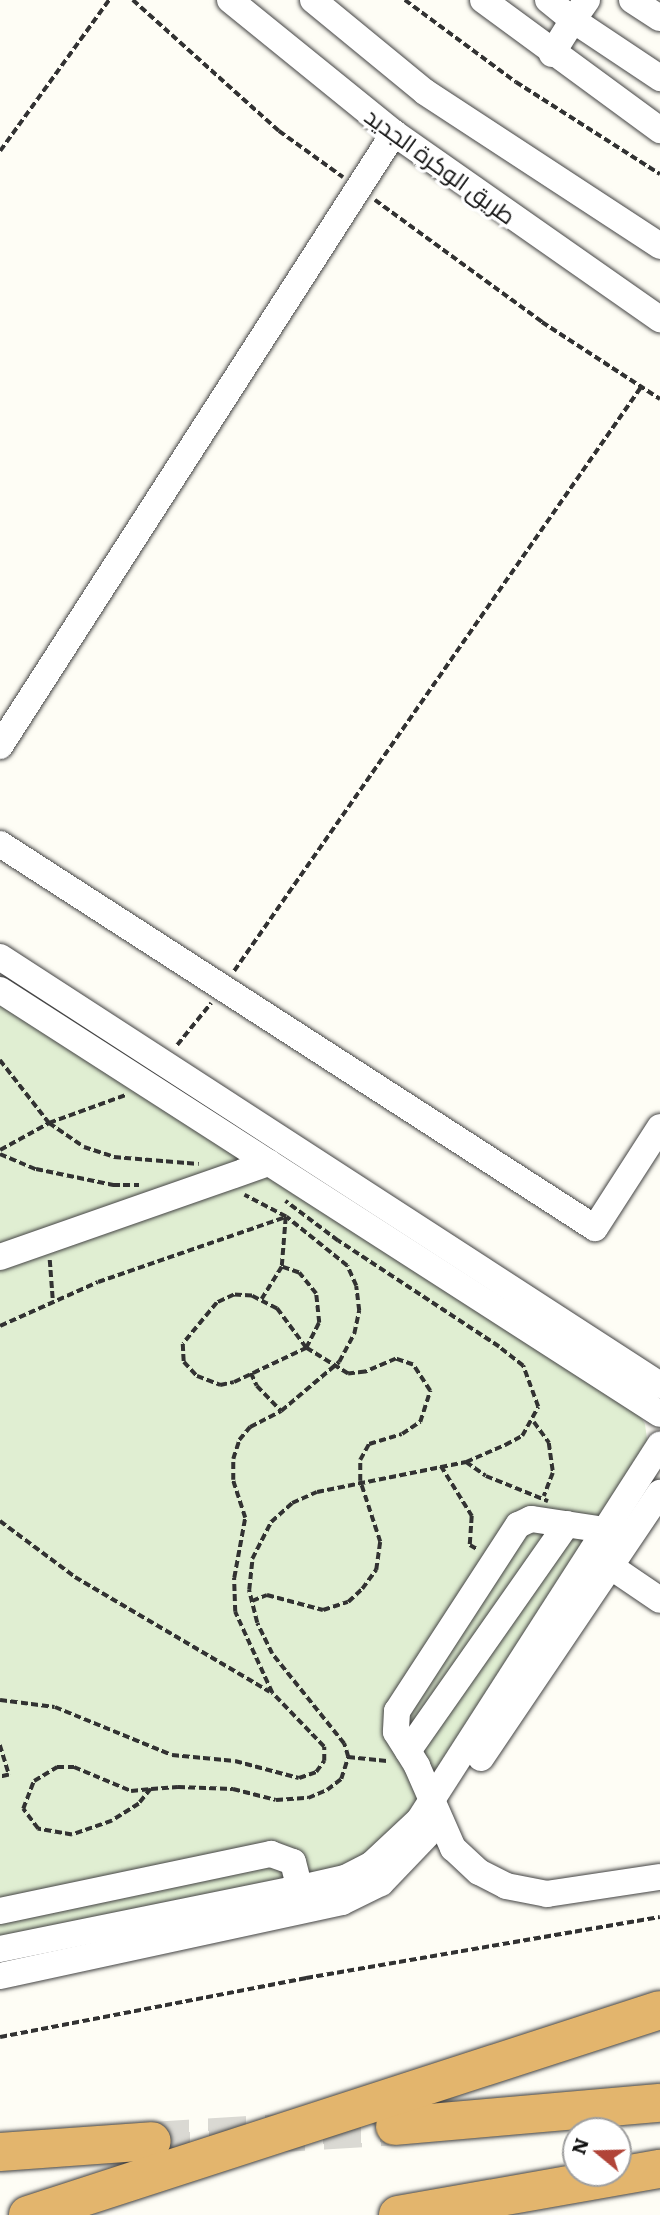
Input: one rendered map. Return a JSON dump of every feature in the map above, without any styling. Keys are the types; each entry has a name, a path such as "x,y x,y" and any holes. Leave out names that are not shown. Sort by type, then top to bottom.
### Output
{"highway":[{"path":"28,2215 660,2010"},
{"path":"395,2126 660,2103"},
{"path":"0,2152 152,2141"},
{"path":"398,2215 660,2169"}],"street":[{"name":"طريق الوكرة الجديد","path":"230,0 394,133 660,319"},
{"path":"313,0 425,92 660,246"},
{"path":"483,0 552,54 660,131"},
{"path":"548,0 580,10 660,78"},
{"path":"632,0 660,18"},
{"path":"552,54 580,10"},
{"path":"0,746 394,133"},
{"path":"0,844 595,1228 660,1127"},
{"path":"0,957 660,1385"},
{"path":"0,990 660,1414"},
{"path":"0,1257 269,1163"},
{"path":"436,1810 605,1530 660,1445"},
{"path":"0,1976 303,1899 372,1864 436,1810 611,1566 660,1493"},
{"path":"605,1530 567,1524 522,1522 397,1711 396,1732 408,1751 453,1848 479,1872 506,1886 547,1894 660,1877"},
{"path":"408,1751 567,1524"},
{"path":"611,1566 660,1600"},
{"path":"0,1911 271,1854 293,1862 303,1899"},
{"path":"0,1948 303,1899"}],"path":[{"path":"0,151 109,0"},
{"path":"133,0 279,131 542,322 660,399"},
{"path":"405,0 516,82 660,174"},
{"path":"159,1060 187,1038 641,387"},
{"path":"0,1060 49,1123 84,1147 114,1157 204,1165 238,1174"},
{"path":"0,1152 49,1123 134,1092 142,1081"},
{"path":"0,1152 36,1169 113,1185 151,1185"},
{"path":"202,1186 248,1195 286,1217 347,1266 356,1286 359,1311 354,1334 335,1366 281,1411 250,1427 239,1440 233,1458 233,1480 245,1518 234,1578 235,1612 272,1693"},
{"path":"150,1789 139,1804 112,1821 72,1835 38,1829 23,1809 34,1781 57,1767 74,1767 131,1791 150,1789 233,1789 276,1800 308,1798 341,1779 348,1757 333,1731 272,1654 252,1601 252,1559 271,1522 292,1503 360,1481 466,1462 522,1436 534,1422 538,1407 535,1389 523,1366 423,1294 338,1241 279,1195"},
{"path":"262,1298 282,1268 286,1217"},
{"path":"0,1326 53,1300 286,1217"},
{"path":"48,1240 53,1300"},
{"path":"252,1601 267,1595 323,1610 348,1602 362,1589 376,1570 380,1542 360,1481 360,1460 369,1444 402,1434 420,1422 430,1391 413,1365 396,1359 353,1375 306,1348 277,1309 262,1298 234,1295 217,1303 181,1351 189,1370 208,1381 234,1382 306,1348 319,1323 316,1294 299,1273 282,1268"},
{"path":"251,1373 257,1386 281,1411"},
{"path":"534,1422 549,1443 553,1473 544,1496"},
{"path":"466,1462 486,1476 544,1496 567,1524"},
{"path":"441,1466 472,1516 470,1545 494,1561"},
{"path":"0,1521 75,1577 272,1693 324,1747 324,1761 316,1772 299,1778 235,1761 172,1755 55,1707 0,1700"},
{"path":"0,1745 9,1775 0,1777"},
{"path":"348,1757 387,1760 408,1751"},
{"path":"0,2037 306,1978 660,1917"}],"green space":[{"path":"0,997 637,1411 645,1424 648,1447 418,1801 382,1845 339,1871 0,1939"}],"tunnel":[{"path":"152,2141 395,2126"}]}
